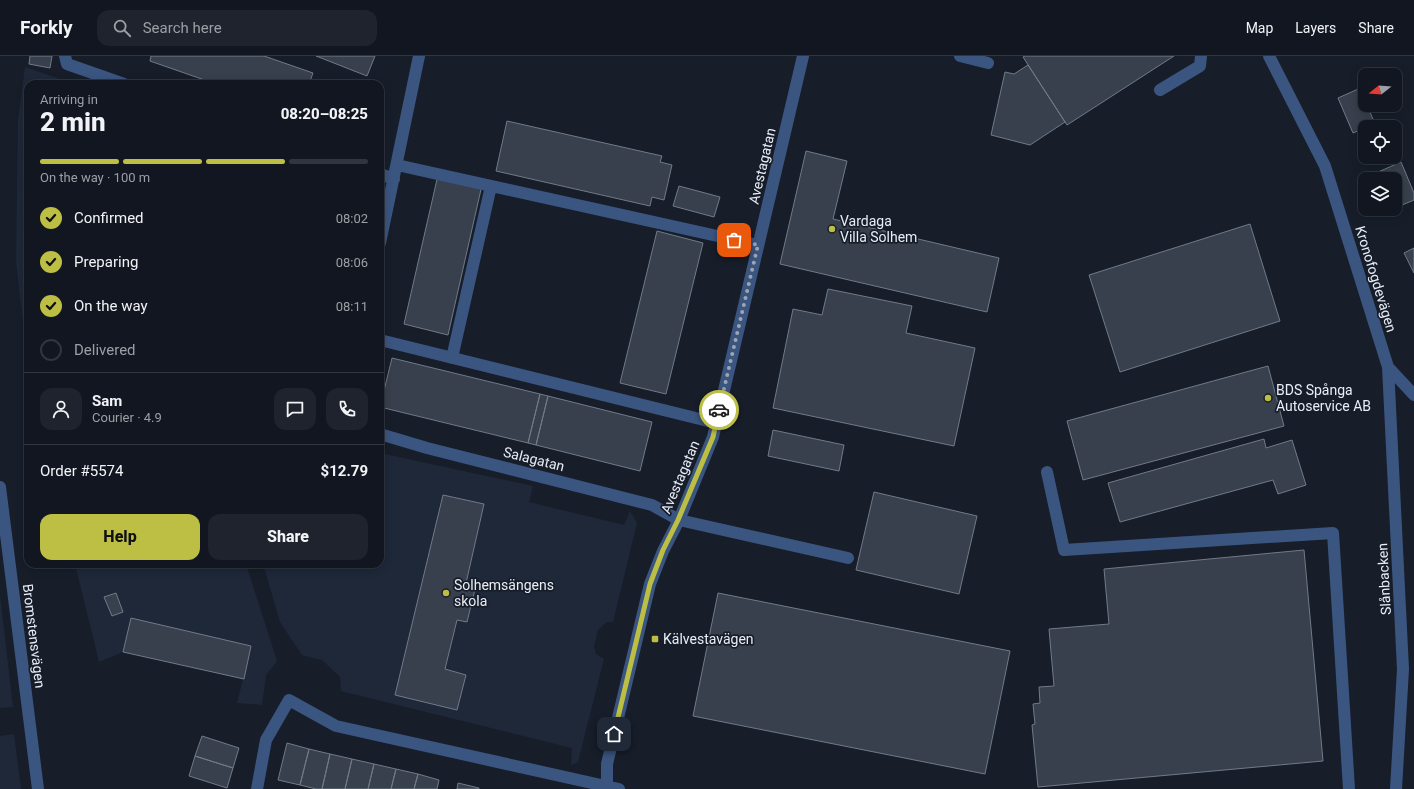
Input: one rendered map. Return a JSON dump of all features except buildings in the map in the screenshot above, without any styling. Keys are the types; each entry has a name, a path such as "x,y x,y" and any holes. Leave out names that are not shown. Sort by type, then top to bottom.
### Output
{"street":[{"path":"65,56 67,64 113,80"},
{"path":"384,225 419,56"},
{"name":"Avestagatan","path":"607,788 608,764 650,584 663,550 678,520 713,437 803,56"},
{"path":"960,56 988,63"},
{"path":"1160,90 1200,66 1201,56"},
{"name":"Kronofogdevägen","path":"1269,56 1325,166 1388,367 1414,395"},
{"path":"397,165 758,245"},
{"path":"384,175 394,179"},
{"path":"452,358 491,186"},
{"path":"384,341 716,423"},
{"name":"Slånbacken","path":"1388,367 1403,669 1396,789"},
{"name":"Salagatan","path":"384,435 652,505 678,520 848,558"},
{"path":"1047,472 1064,550 1333,533 1349,789"},
{"name":"Bromstensvägen","path":"0,487 38,789"},
{"path":"257,789 266,740 289,700 336,726 607,788 619,789"}],"shaded area":[{"path":"25,67 63,80 24,80 24,332 16,262 18,121"},
{"name":"Solhemsängens skola","path":"384,454 533,486 529,502 624,525 630,511 637,523 613,622 607,622 598,630 594,646 596,654 604,659 578,762 571,765 572,748 341,691 340,677 322,660 302,655 280,622 264,568 384,568"},
{"path":"76,568 247,568 277,661 266,675 262,705 237,703 243,679 123,652 99,662"},
{"path":"0,595 13,707 0,708"},
{"path":"14,734 21,789 0,789 0,736"}],"way so far":[{"path":"719,410 758,245 734,240"}],"place":[{"name":"Vardaga Villa Solhem","path":"832,229"},
{"name":"BDS Spånga Autoservice AB","path":"1268,398"},
{"name":"Solhemsängens skola","path":"446,593"},
{"name":"Kälvestavägen","path":"655,639"}],"route":[{"path":"614,734 650,584 663,550 678,520 713,437 719,410"}]}
